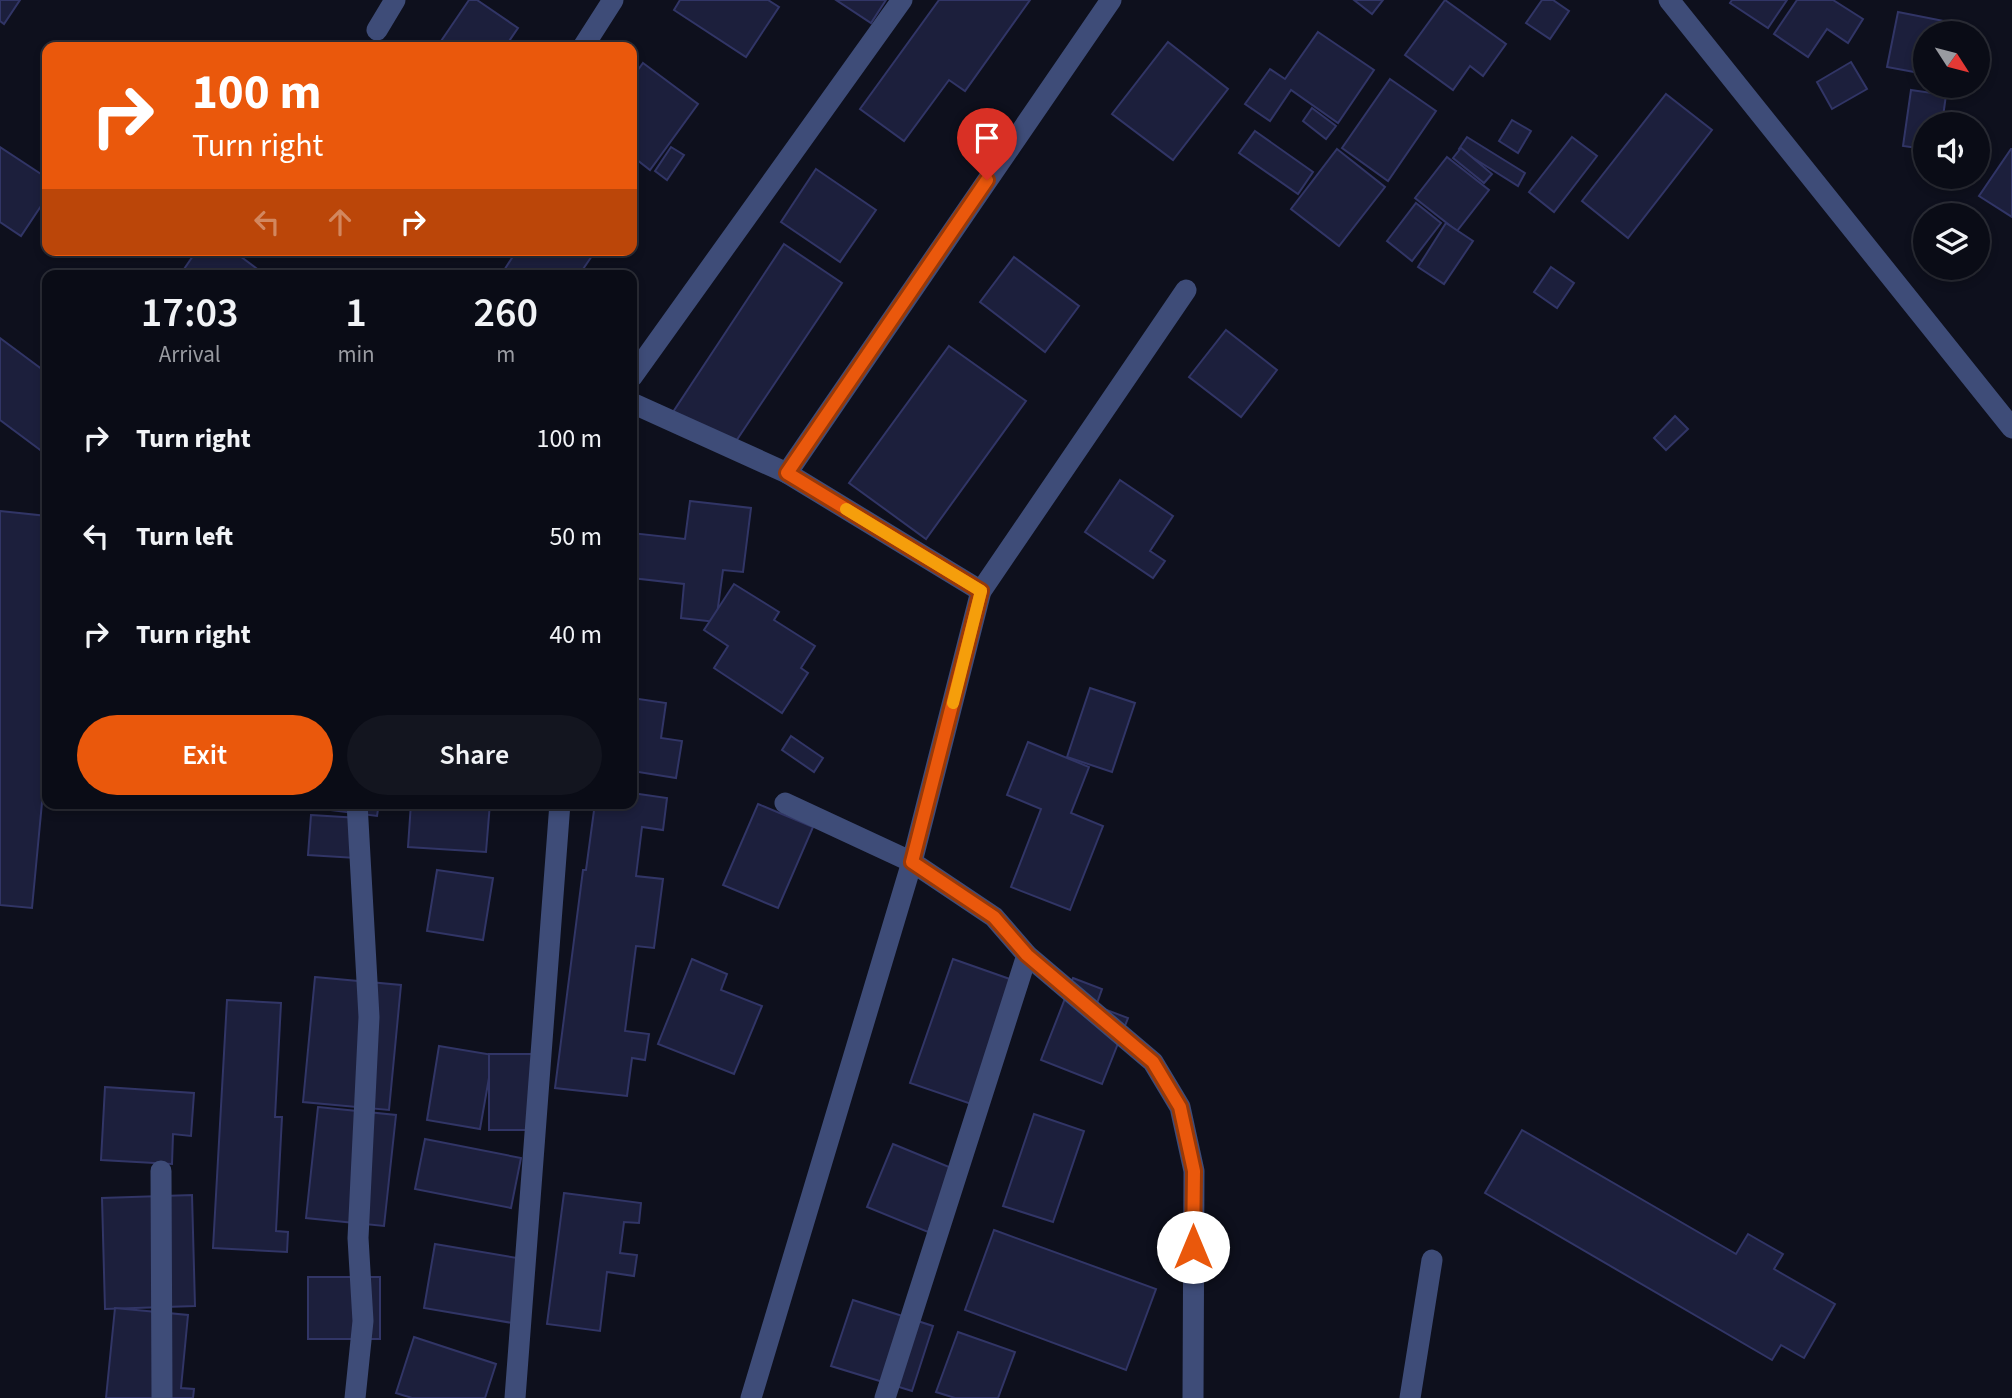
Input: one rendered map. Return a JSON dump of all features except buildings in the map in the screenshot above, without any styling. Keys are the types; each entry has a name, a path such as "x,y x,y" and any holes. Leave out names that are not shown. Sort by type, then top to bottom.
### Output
{"street":[{"path":"377,30 395,0"},
{"path":"586,42 613,0"},
{"path":"637,370 902,0"},
{"path":"787,473 1111,0"},
{"path":"1669,0 2012,428"},
{"path":"751,1398 912,862 981,591 1186,290"},
{"path":"637,405 787,473 981,591"},
{"path":"785,803 912,862 994,917 1027,955 1153,1062 1180,1107 1194,1171 1193,1398"},
{"path":"355,1398 363,1321 358,1238 369,1017 357,809"},
{"path":"515,1398 560,809"},
{"path":"885,1398 1027,955"},
{"path":"161,1171 162,1398"},
{"path":"1410,1398 1433,1260"}],"slow traffic":[{"path":"846,509 981,591 953,703"}],"route":[{"path":"987,180 787,473 981,591 912,862 994,917 1027,955 1153,1062 1180,1107 1194,1171 1193,1247"}]}
